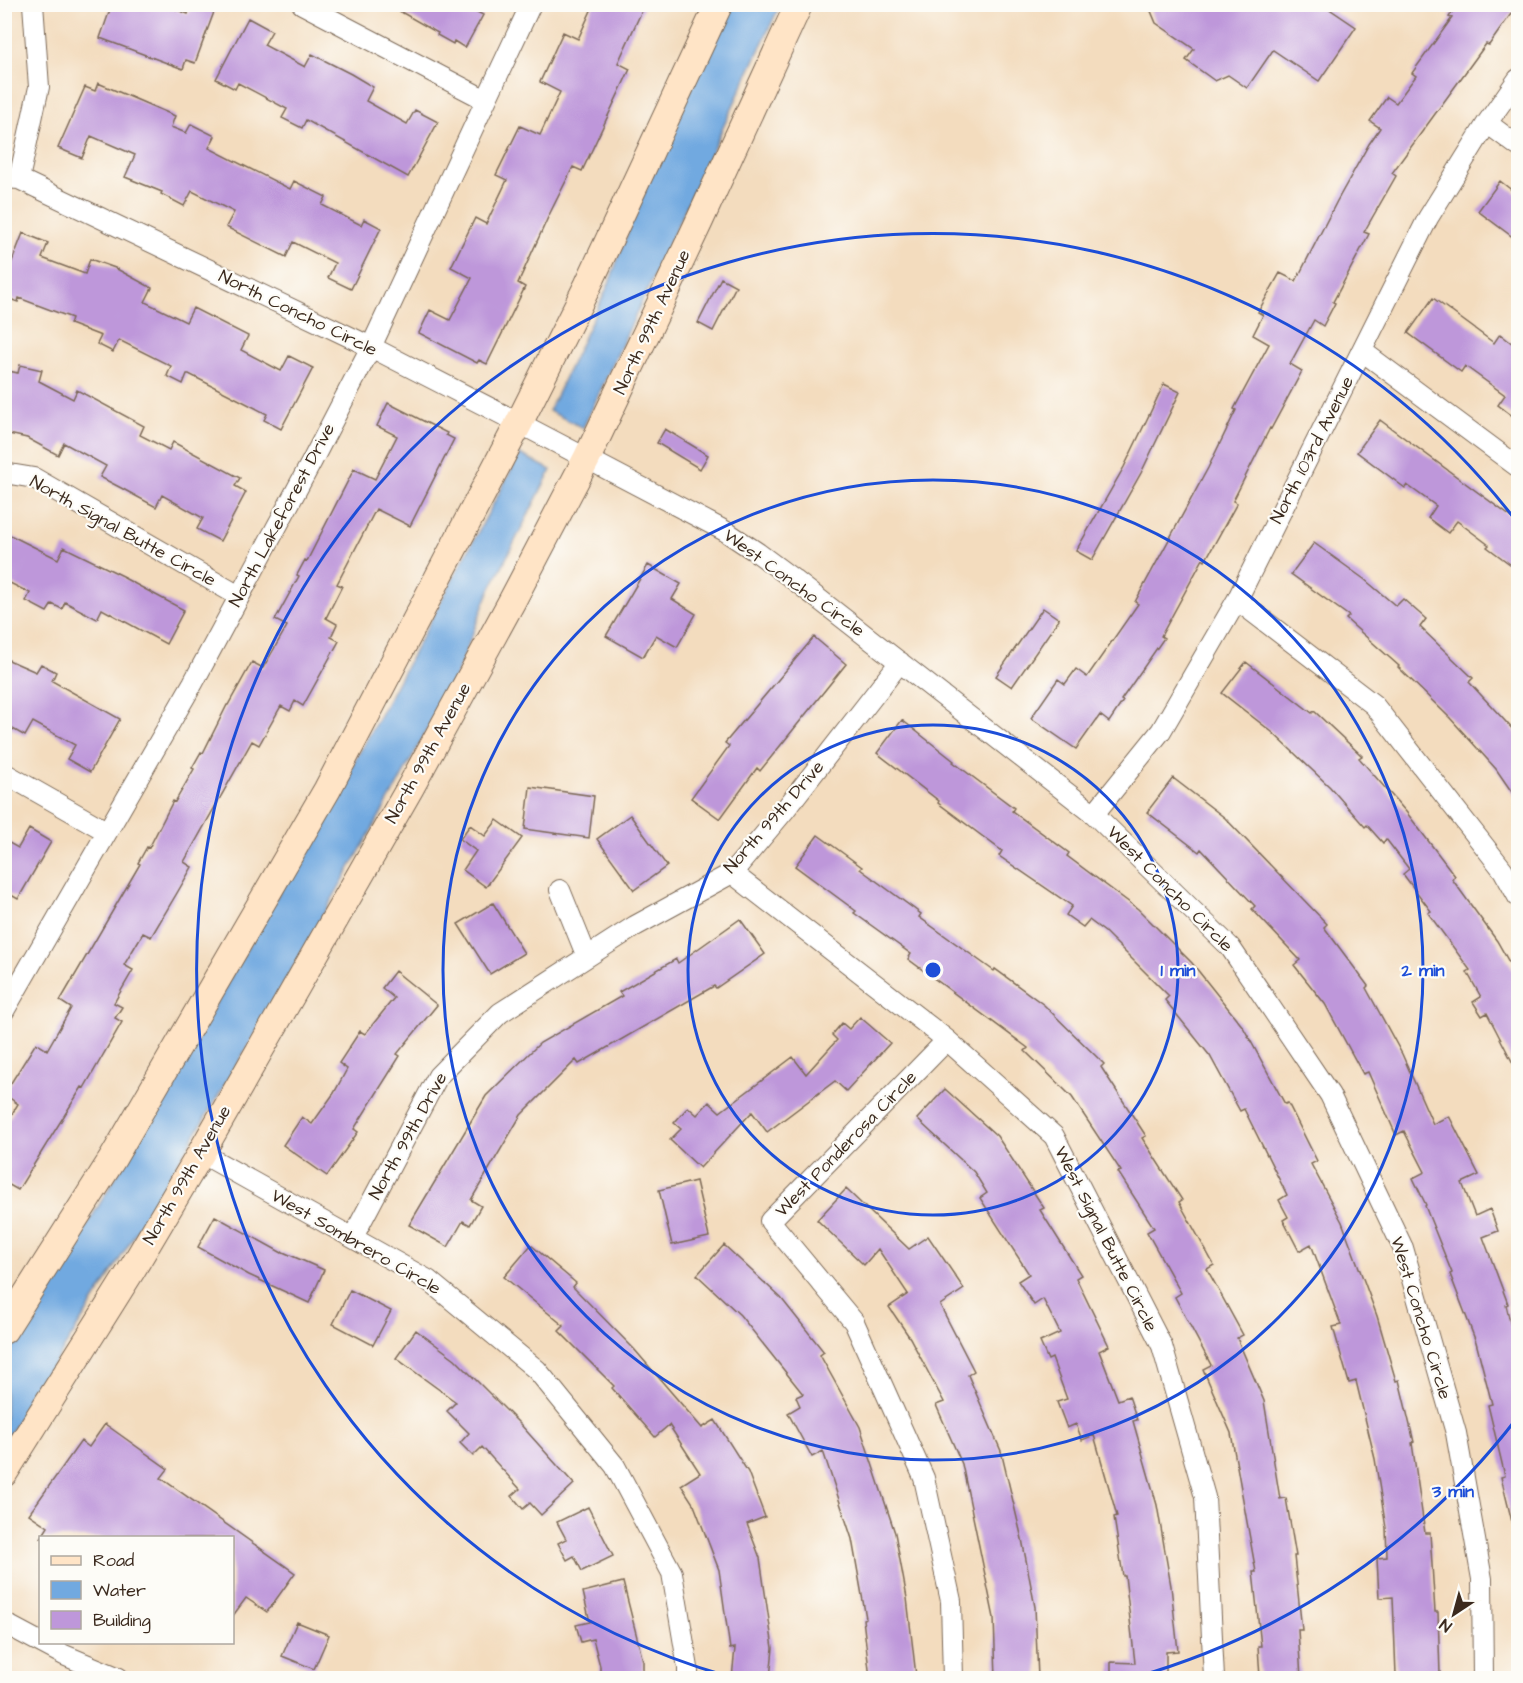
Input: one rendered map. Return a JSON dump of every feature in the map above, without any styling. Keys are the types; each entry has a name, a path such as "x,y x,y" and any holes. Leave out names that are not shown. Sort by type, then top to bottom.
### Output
{"main road":[{"path":"4,1330 113,1158 327,790 519,423 588,285 719,4"},
{"name":"North 99th Avenue","path":"4,1473 131,1271 201,1153 410,788 587,458 799,4"}],"street":[{"path":"12,179 39,87 33,4"},
{"path":"302,4 486,100"},
{"name":"North Lakeforest Drive","path":"4,1011 193,683 370,347 531,4"},
{"name":"North 103rd Avenue","path":"1094,814 1161,731 1237,600 1428,218 1487,123 1518,79"},
{"path":"1487,123 1518,146"},
{"name":"North Concho Circle","path":"12,179 370,347 587,458"},
{"path":"1362,351 1518,467"},
{"name":"West Concho Circle","path":"587,458 680,506 741,542 900,662 1094,814 1230,947 1330,1095 1403,1248 1456,1433 1482,1579 1483,1678"},
{"name":"North Signal Butte Circle","path":"4,473 34,478 239,596"},
{"path":"1237,600 1374,705 1503,870 1518,897"},
{"name":"North 99th Drive","path":"353,1237 438,1076 500,1013 634,926 732,873 784,811 900,662"},
{"path":"4,773 106,831"},
{"name":"West Signal Butte Circle","path":"732,873 947,1040 1054,1136 1162,1346 1205,1497 1214,1678"},
{"path":"560,890 587,957"},
{"name":"West Ponderosa Circle","path":"947,1040 771,1221 854,1322 924,1478 951,1601 953,1678"},
{"name":"West Sombrero Circle","path":"201,1153 428,1280 537,1370 615,1466 672,1573 688,1678"},
{"path":"4,1623 39,1642"},
{"path":"43,1644 119,1678"}],"water":[{"path":"728,5 780,5 583,428 549,411 608,286 636,210"},
{"path":"520,454 551,470 488,594 457,673 398,784 250,1043 109,1277 5,1442 5,1363 14,1344 110,1187 365,743"}],"building":[{"path":"112,4 162,4 188,14 191,4 217,4 195,63 186,60 183,69 100,38"},
{"path":"387,4 478,4 475,11 483,15 465,48 437,35 438,33"},
{"path":"594,4 645,4 618,63 630,69 582,171 573,167 550,213 518,283 525,287 487,364 479,360 477,363 419,333 430,310 450,320 472,278 451,267 475,218 486,224 507,180 496,175 520,126 540,135 560,92 540,82 563,32 578,39"},
{"path":"1148,4 1322,4 1356,27 1319,81 1273,50 1247,88 1228,75 1215,81 1186,60 1194,49 1156,23"},
{"path":"1458,4 1518,4 1392,173 1396,176 1364,232 1369,234 1323,326 1314,320 1290,364 1302,371 1233,501 1237,503 1161,636 1164,638 1121,700 1123,701 1109,722 1100,715 1076,749 1031,718 1058,679 1065,684 1076,669 1087,677 1138,604 1135,602 1208,468 1236,410 1234,409 1269,344 1253,335 1263,315 1258,312 1280,273 1296,281 1337,201 1380,128 1370,121 1387,97 1396,103 1416,76 1412,73 1452,18 1449,17"},
{"path":"248,18 272,31 264,45 305,67 312,54 351,74 373,87 366,101 407,124 415,110 438,122 408,177 306,120 302,128 282,118 287,109 238,83 235,89 216,79"},
{"path":"98,83 175,116 171,127 186,133 191,124 215,136 209,148 290,189 294,181 326,197 322,205 361,225 364,219 381,228 351,289 328,278 335,263 293,242 286,257 226,227 234,212 192,191 184,206 161,194 162,192 125,177 135,155 91,136 82,158 58,148 85,87 95,91"},
{"path":"1500,181 1518,195 1518,241 1478,211"},
{"path":"23,233 48,243 42,258 85,274 90,259 115,268 152,288 145,302 186,322 193,308 248,336 241,350 281,371 289,356 313,368 281,429 264,420 267,414 189,374 183,384 167,376 171,366 119,340 113,352 97,344 101,336 70,324 72,318 19,298 18,302 4,297 4,282"},
{"path":"721,278 736,286 713,331 698,323"},
{"path":"1433,298 1494,343 1500,334 1518,348 1518,420 1498,405 1505,395 1465,366 1461,372 1408,333"},
{"path":"20,365 42,370 39,381 73,399 77,390 144,426 140,435 169,450 173,442 240,478 235,486 246,492 220,541 197,529 203,518 162,495 156,507 100,477 106,466 64,443 58,455 27,438 4,433 4,370 18,373"},
{"path":"1164,384 1180,392 1141,473 1092,560 1076,551 1124,467"},
{"path":"388,403 447,433 446,435 454,439 410,526 376,509 337,584 342,586 326,618 337,624 331,637 339,641 303,706 295,701 290,711 281,706 259,745 252,741 184,862 192,867 151,937 143,933 124,965 133,970 114,1003 122,1007 115,1018 122,1022 84,1088 82,1087 18,1190 4,1182 4,1127 18,1104 4,1094 36,1043 47,1050 71,1008 60,1001 140,864 138,863 147,847 149,848 173,801 175,802 194,769 192,768 201,752 203,753 227,705 252,662 263,668 287,626 275,620 354,469 375,479 397,436 377,426"},
{"path":"1380,420 1518,522 1518,570 1457,521 1448,533 1428,518 1436,506 1407,485 1405,488 1357,452"},
{"path":"665,429 708,455 700,469 657,443"},
{"path":"4,532 58,559 64,547 184,610 166,644 102,609 97,619 65,602 62,609 52,604 47,612 26,601 30,593 4,580"},
{"path":"1314,543 1364,579 1396,606 1403,599 1426,619 1420,627 1473,678 1469,682 1518,735 1518,801 1496,769 1450,718 1399,666 1346,619 1349,616 1291,574"},
{"path":"648,565 681,584 672,599 696,614 677,647 656,635 643,657 606,636"},
{"path":"1043,608 1059,619 1012,687 996,676"},
{"path":"814,637 846,664 760,771 757,768 720,819 691,798 729,746 725,743"},
{"path":"4,658 36,672 41,664 56,672 52,681 120,719 90,772 67,759 75,745 33,722 25,736 4,724"},
{"path":"1246,662 1312,713 1314,711 1362,756 1359,758 1407,813 1455,876 1452,879 1497,941 1518,978 1518,1073 1487,1013 1482,1016 1473,1002 1481,997 1467,972 1470,970 1428,913 1431,911 1403,874 1409,869 1386,839 1383,843 1367,825 1365,827 1330,787 1272,732 1222,693"},
{"path":"902,720 1014,808 1012,811 1069,853 1067,856 1138,909 1192,963 1243,1027 1285,1104 1288,1103 1317,1161 1311,1164 1342,1222 1377,1316 1396,1381 1399,1380 1414,1442 1412,1443 1425,1533 1430,1533 1435,1612 1438,1612 1440,1674 1396,1675 1393,1597 1379,1598 1377,1558 1387,1557 1386,1528 1375,1459 1356,1381 1349,1383 1333,1327 1341,1325 1311,1244 1299,1251 1283,1220 1288,1217 1279,1200 1287,1195 1244,1109 1240,1111 1210,1056 1165,1000 1169,996 1105,932 1089,920 1083,927 1066,915 1072,906 999,856 1002,851 877,753"},
{"path":"1173,778 1225,818 1327,924 1324,927 1368,986 1366,988 1402,1054 1433,1124 1449,1116 1479,1175 1462,1183 1475,1216 1490,1209 1498,1231 1483,1237 1508,1304 1506,1305 1518,1356 1518,1521 1512,1522 1501,1477 1505,1476 1488,1405 1492,1404 1476,1342 1426,1205 1413,1178 1425,1172 1404,1131 1396,1135 1368,1072 1363,1074 1325,1004 1294,965 1300,960 1252,909 1255,906 1201,849 1199,852 1147,812"},
{"path":"530,787 594,796 589,838 525,829"},
{"path":"630,815 667,866 634,890 597,839"},
{"path":"497,820 522,838 486,887 463,870 476,851 460,839 470,825 485,836"},
{"path":"29,829 51,842 18,899 4,891 4,840 18,848"},
{"path":"818,835 921,914 919,917 1044,1005 1104,1064 1101,1067 1146,1136 1142,1138 1182,1200 1179,1202 1214,1265 1207,1269 1243,1335 1237,1338 1264,1401 1280,1499 1286,1498 1296,1556 1294,1556 1302,1630 1298,1630 1301,1678 1260,1678 1258,1646 1261,1646 1253,1572 1256,1572 1231,1433 1203,1369 1211,1365 1175,1297 1181,1293 1147,1232 1154,1228 1118,1172 1121,1171 1072,1097 1025,1051 1028,1048 908,959 911,954 795,866"},
{"path":"493,903 524,953 490,974 458,924"},
{"path":"740,919 765,954 716,988 714,986 579,1064 576,1060 521,1115 471,1200 481,1206 470,1225 463,1221 448,1247 409,1225 486,1096 540,1043 622,996 619,992 676,959 678,963"},
{"path":"395,971 437,1005 397,1054 400,1056 354,1129 358,1132 327,1176 283,1145 302,1117 312,1124 334,1093 347,1069 339,1063 360,1031 365,1034 394,998 382,988"},
{"path":"860,1017 890,1043 846,1091 835,1081 767,1132 752,1112 700,1168 670,1140 681,1129 674,1123 688,1107 697,1115 709,1102 720,1112 793,1057 806,1074 837,1040 832,1035 842,1023 849,1029"},
{"path":"945,1089 997,1136 1044,1208 1040,1210 1081,1275 1076,1278 1109,1346 1099,1351 1118,1400 1129,1396 1137,1420 1133,1421 1157,1505 1171,1586 1178,1651 1166,1652 1166,1678 1111,1678 1111,1662 1135,1663 1125,1576 1123,1576 1114,1517 1117,1516 1094,1435 1082,1440 1076,1424 1067,1428 1057,1402 1067,1399 1052,1358 1048,1360 1040,1342 1060,1333 1043,1299 1034,1305 1018,1281 1029,1274 980,1198 987,1193 974,1172 917,1119"},
{"path":"696,1181 709,1237 672,1245 659,1190"},
{"path":"846,1189 909,1249 928,1236 964,1289 940,1305 974,1371 968,1375 1001,1451 1035,1607 1038,1678 996,1678 994,1618 962,1464 936,1405 944,1402 910,1338 889,1307 908,1294 878,1249 864,1265 817,1220"},
{"path":"215,1216 282,1253 324,1270 309,1303 249,1275 198,1247"},
{"path":"531,1245 576,1283 573,1287 634,1349 702,1428 715,1420 748,1472 765,1517 747,1524 760,1558 773,1648 770,1678 732,1678 735,1648 730,1649 719,1570 694,1505 681,1485 700,1473 669,1425 655,1437 612,1388 614,1386 559,1331 564,1326 504,1277"},
{"path":"724,1245 781,1298 824,1352 820,1355 860,1427 895,1533 907,1598 916,1676 870,1678 863,1619 866,1618 852,1539 823,1451 812,1457 788,1413 800,1406 796,1397 803,1394 740,1315 697,1275"},
{"path":"350,1290 391,1311 373,1345 333,1324"},
{"path":"416,1330 455,1359 521,1425 574,1484 541,1515 530,1503 523,1509 512,1496 520,1489 482,1447 473,1456 460,1443 469,1433 447,1411 456,1402 396,1358"},
{"path":"105,1424 168,1469 161,1478 295,1573 267,1612 246,1598 234,1614 234,1536 42,1536 48,1527 29,1514 81,1441 89,1447"},
{"path":"588,1507 613,1556 582,1571 574,1556 567,1560 558,1543 566,1539 557,1522"},
{"path":"623,1582 643,1661 643,1678 600,1678 600,1666 593,1639 581,1642 576,1625 590,1622 583,1592"},
{"path":"297,1622 329,1635 314,1669 282,1656"}]}
